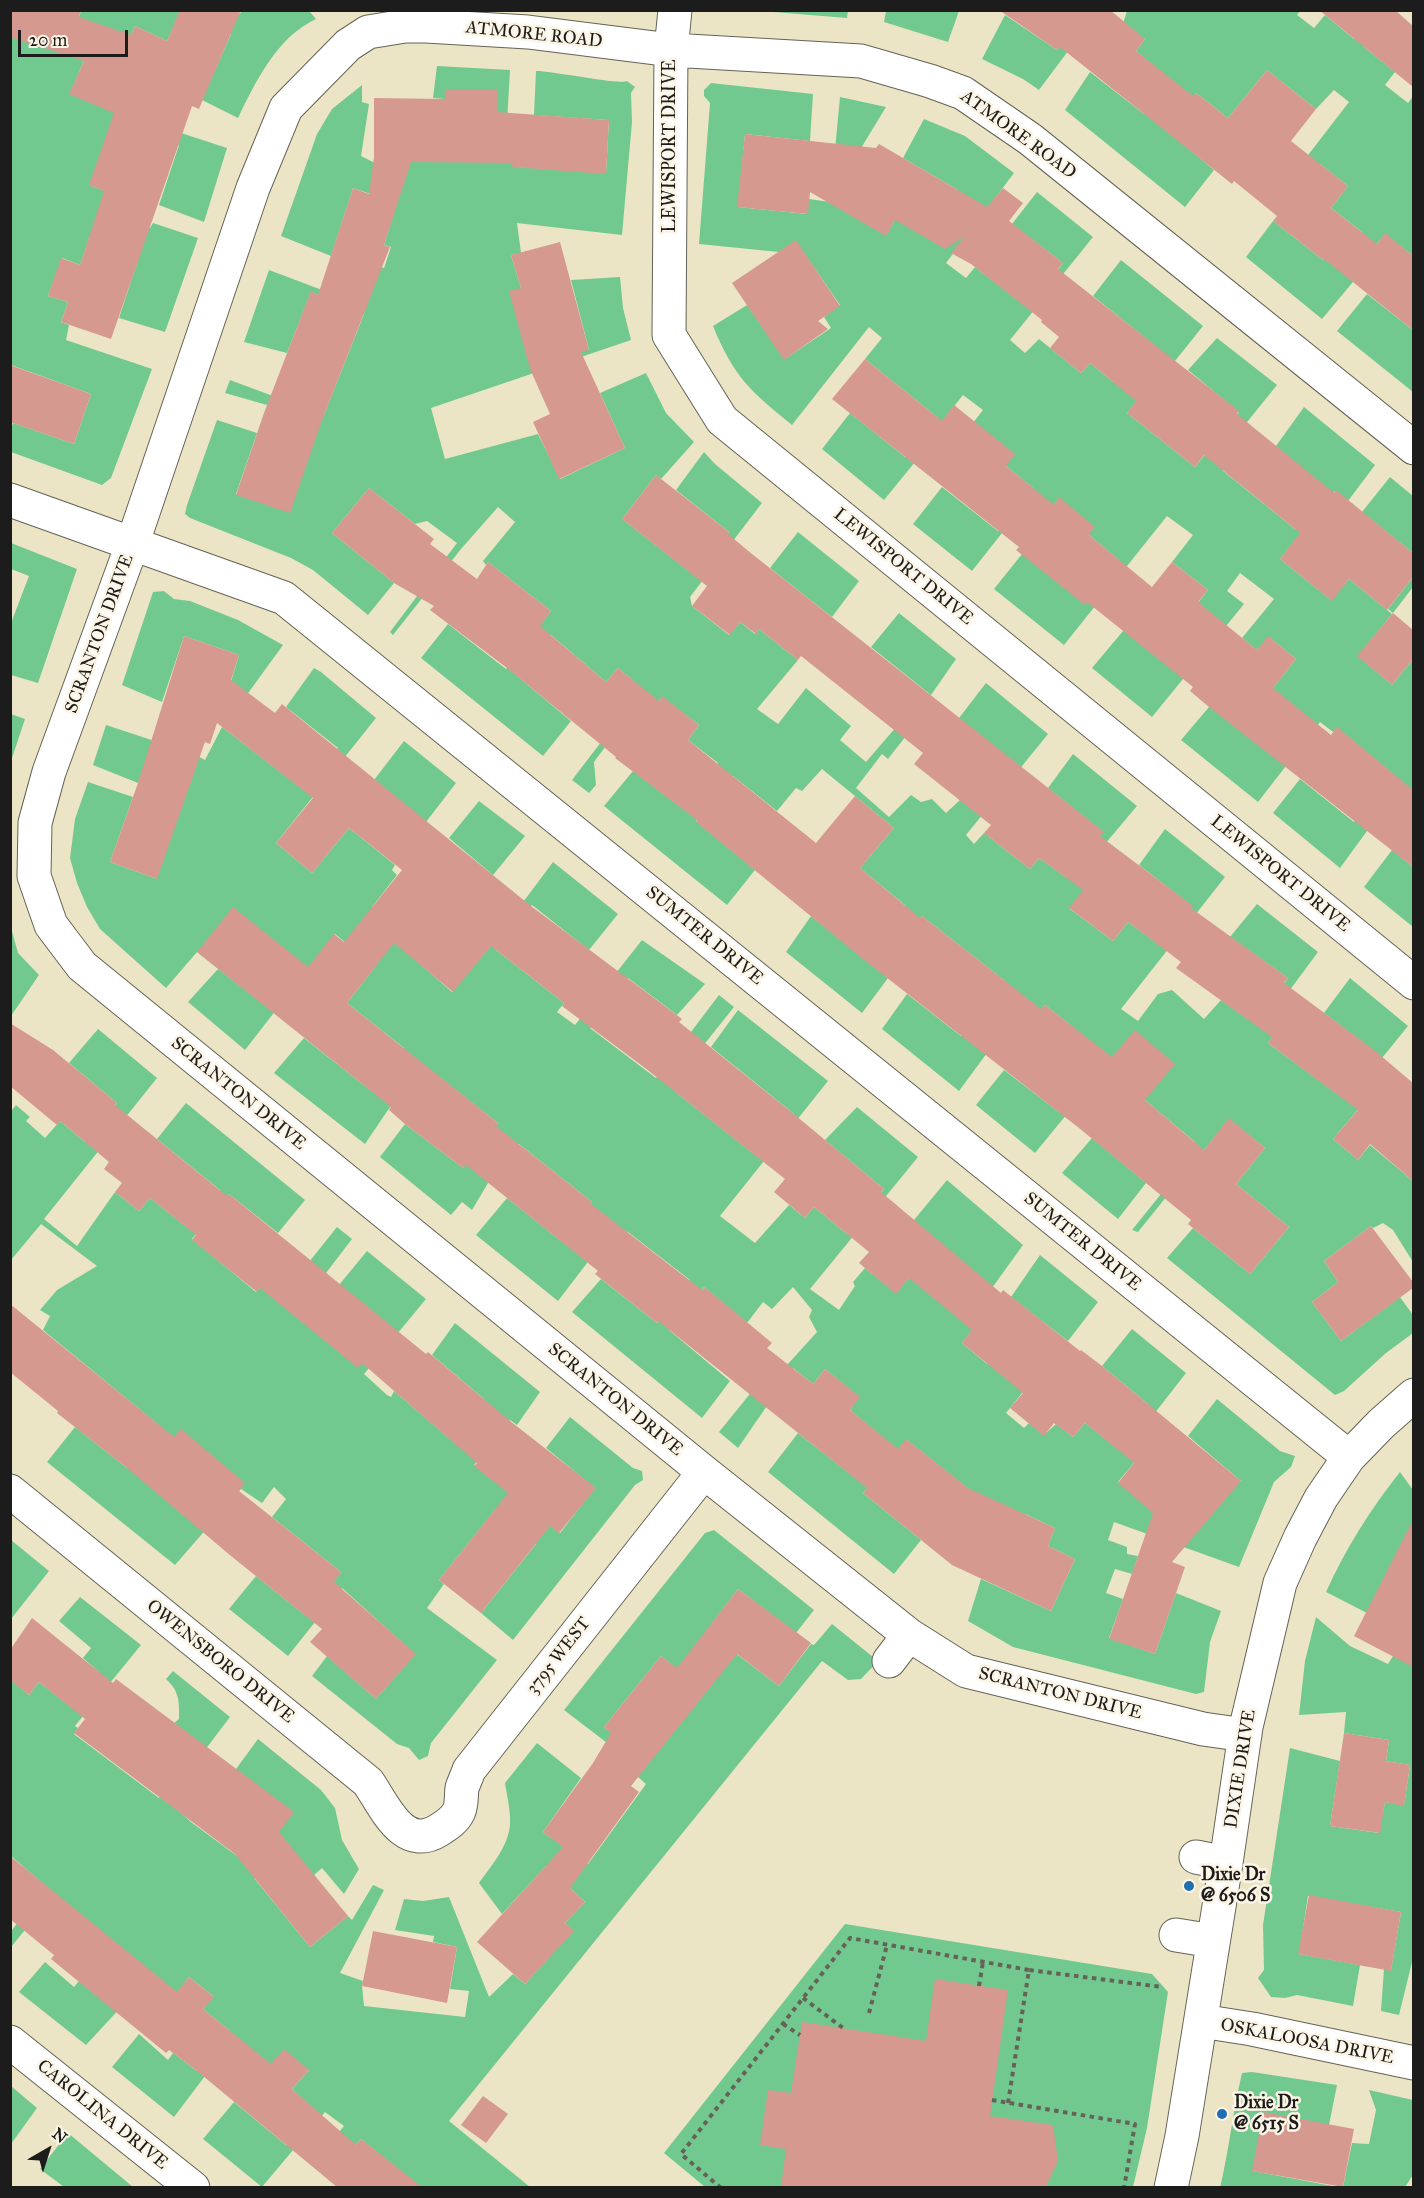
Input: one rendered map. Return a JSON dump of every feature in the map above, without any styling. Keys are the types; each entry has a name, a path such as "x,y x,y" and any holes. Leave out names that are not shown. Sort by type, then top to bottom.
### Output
{"street":[{"name":"LEWISPORT DRIVE","path":"675,10 671,50 669,334 722,420 1413,982"},
{"name":"ATMORE ROAD","path":"357,38 368,32 405,26 426,26 528,32 671,50 861,61 963,93 1030,139 1413,448"},
{"name":"SCRANTON DRIVE","path":"357,38 286,108 253,188 132,545 53,761 35,823 34,876 51,925 82,966 704,1472 909,1635 966,1671 1185,1725 1245,1735"},
{"name":"SUMTER DRIVE","path":"10,500 284,598 1349,1457"},
{"name":"DIXIE DRIVE","path":"1171,2187 1182,2136 1214,1941 1211,1860 1245,1735 1280,1582 1321,1498 1349,1457 1413,1395"},
{"name":"3795 WEST","path":"421,1836 434,1833 450,1823 459,1811 462,1788 469,1770 704,1472"},
{"name":"OWENSBORO DRIVE","path":"10,1491 368,1782 394,1823 405,1832 421,1836"},
{"path":"889,1661 909,1635"},
{"path":"1176,1935 1214,1941"},
{"name":"OSKALOOSA DRIVE","path":"1201,2021 1252,2029 1413,2063"},
{"name":"CAROLINA DRIVE","path":"10,2042 193,2187"}],"path":[{"path":"721,2187 681,2154 850,1938 1029,1970 1162,1987"},
{"path":"869,2013 887,1945"},
{"path":"978,1986 983,1962"},
{"path":"1008,2103 1029,1970"},
{"path":"803,1998 843,2028"},
{"path":"783,2024 800,2035"},
{"path":"992,2100 1135,2124 1124,2187"}],"green space":[{"path":"886,10 959,11 948,42 884,22"},
{"path":"81,11 225,11 232,19 243,11 309,11 316,19 302,27 279,48 260,75 238,118 202,100 231,34 180,12 167,41 135,26 126,46 96,33 70,93 132,117 227,148 204,222 159,205 179,145 126,126 89,185 105,191 99,210 150,228 153,223 198,238 165,332 119,318 140,254 89,238 80,265 62,258 48,296 68,302 61,322 69,325 66,340 152,369 111,478 102,485 11,452 10,431 13,423 74,444 91,394 11,365 11,37 79,17"},
{"path":"761,11 848,11 847,18"},
{"path":"1085,11 1098,11 1039,90 1023,79 982,59 1005,15 1057,50"},
{"path":"1127,11 1300,11 1297,15 1314,28 1325,15 1354,39 1378,11 1393,11 1364,47 1395,72 1385,85 1408,103 1413,96 1413,256 1385,234 1349,278 1353,282 1322,319 1246,257 1273,221 1323,260 1336,244 1362,232 1331,208 1348,186 1320,164 1306,181 1295,172 1349,102 1334,90 1316,109 1267,70 1228,118 1196,93 1166,130 1214,170 1185,207 1065,110 1090,72 1144,114 1171,80 1136,51 1145,39 1119,36"},
{"path":"437,66 510,70 506,141 514,140 517,167 606,173 609,120 534,115 536,71 627,81 635,87 631,93 632,122 622,235 517,223 521,253 511,255 521,288 589,350 571,280 620,277 623,308 631,340 431,408 445,459 538,434 560,479 625,448 600,393 646,373 666,413 694,442 661,479 656,475 622,519 695,576 729,532 676,490 704,452 762,503 690,597 692,606 729,635 740,622 755,634 759,629 798,660 757,709 778,724 806,688 851,726 840,740 866,762 921,698 930,705 888,759 882,754 856,788 889,817 911,795 921,802 932,799 946,813 960,800 959,718 986,683 1048,734 966,835 974,844 984,833 1030,869 1039,858 1067,878 1103,832 1048,788 1073,754 1137,806 1099,851 1108,858 1070,909 1113,941 1128,922 1162,947 1192,906 1139,865 1165,829 1225,877 1121,1009 1138,1021 1158,994 1172,990 1204,1019 1221,1000 1255,1024 1288,978 1230,937 1257,904 1318,952 1278,1006 1289,1015 1268,1043 1340,1096 1373,1050 1324,1013 1350,978 1408,1026 1352,1095 1362,1105 1333,1139 1358,1160 1370,1145 1413,1181 1413,1262 1393,1230 1383,1223 1373,1228 1371,1226 1324,1261 1338,1282 1312,1302 1341,1341 1400,1297 1413,1315 1413,1333 1386,1353 1344,1391 1335,1395 1167,1258 1193,1228 1250,1274 1289,1227 1236,1184 1265,1148 1229,1119 1138,1232 1132,1230 1165,1189 1160,1184 1195,1142 1145,1100 1135,1031 1035,1153 976,1105 1004,1070 1060,1113 1073,1027 1045,1005 1032,1022 1018,1011 959,1091 882,1029 907,994 961,1036 1005,981 922,916 879,970 888,978 862,1013 786,952 811,916 863,958 906,906 860,868 894,828 822,769 802,791 796,788 777,811 733,776 696,821 755,870 727,905 604,806 633,771 683,809 718,763 688,740 699,725 662,697 640,725 629,715 594,762 596,785 589,793 572,780 624,712 634,681 618,668 606,682 551,635 517,676 571,721 543,756 421,658 448,624 506,669 551,611 488,562 486,565 483,561 515,522 498,507 461,549 393,635 390,632 457,543 427,521 415,524 369,488 332,533 394,583 368,615 313,570 291,558 185,514 217,420 257,433 236,494 240,496 322,420 269,401 267,405 225,393 230,380 324,415 364,314 311,292 287,353 244,342 269,270 354,302 368,263 384,268 391,247 384,245 397,203 353,188 331,256 281,236 317,134 332,109 362,85 362,102 369,104 361,156 373,162 496,162 497,91 445,90 445,99 433,98"},
{"path":"711,83 813,94 810,141 745,134 738,207 807,214 809,199 830,202 840,97 886,107 855,158 886,235 895,220 958,190 903,158 924,119 965,136 1014,173 946,263 966,278 975,267 1028,308 1063,263 1012,224 1037,192 1093,237 1010,340 1025,353 1039,339 1081,373 1090,363 1113,382 1148,340 1093,296 1121,260 1203,326 1175,361 1171,358 1127,413 1195,467 1239,412 1188,370 1217,338 1277,385 1222,453 1231,459 1222,470 1295,529 1276,446 1304,407 1375,465 1348,501 1335,491 1280,559 1331,600 1349,579 1392,614 1358,656 1392,685 1413,659 1413,791 1367,831 1340,868 1273,813 1300,779 1354,822 1392,773 1337,728 1333,732 1320,722 1258,802 1181,740 1209,707 1273,688 1296,659 1269,637 1257,650 1242,638 1274,599 1240,573 1227,591 1244,604 1152,717 1092,668 1123,631 1189,614 1208,590 1172,562 1193,535 1167,516 1064,645 994,589 1022,554 1119,560 1089,535 1059,498 1051,509 1032,495 972,571 913,524 942,487 998,531 1033,488 1006,466 961,438 983,410 963,395 947,415 942,429 884,500 822,449 850,413 905,457 937,417 865,359 882,338 869,327 792,425 754,392 736,371 713,326 747,305 785,359 831,328 824,317 840,305 800,247 779,252 699,244 710,103 704,96 704,90"},
{"path":"1367,294 1413,330 1413,392 1337,331"},
{"path":"1390,477 1413,496 1413,553 1362,512"},
{"path":"798,532 859,581 832,617 770,568"},
{"path":"11,543 77,569 38,683 11,675 11,623 29,576 11,569"},
{"path":"1413,577 1413,587 1393,613 1388,609"},
{"path":"164,591 174,599 190,601 238,620 283,645 246,696 229,688 239,655 184,636 162,702 122,685 153,592"},
{"path":"899,613 956,659 931,695 871,647"},
{"path":"314,668 376,718 276,843 312,873 349,828 395,865 392,870 397,875 372,907 391,923 420,964 452,992 488,949 553,862 618,914 589,950 532,905 496,950 564,1003 557,1012 575,1025 642,940 705,984 677,1015 628,978 590,1028 656,1078 719,995 734,1007 671,1086 759,1158 794,1114 711,1047 738,1010 828,1081 720,1216 755,1243 789,1205 805,1218 814,1207 847,1234 884,1189 825,1140 857,1107 918,1157 810,1289 839,1310 855,1286 853,1282 865,1268 896,1293 909,1278 914,1220 947,1180 1023,1245 974,1313 981,1319 962,1343 987,1364 996,1353 1031,1382 1006,1413 1024,1428 1029,1423 1044,1435 1056,1424 1073,1437 1085,1423 1114,1446 1148,1404 1102,1366 1132,1329 1186,1373 1126,1450 1138,1458 1118,1482 1121,1485 1241,1481 1188,1436 1217,1399 1280,1451 1295,1456 1291,1467 1274,1482 1239,1567 1114,1522 1108,1540 1127,1547 1127,1554 1138,1556 1132,1574 1115,1569 1106,1593 1123,1599 1109,1638 1155,1654 1176,1593 1221,1611 1210,1642 1204,1692 1196,1694 1013,1647 968,1621 981,1579 1051,1611 1075,1559 1048,1546 1055,1528 1025,1514 1017,1531 907,1440 863,1493 921,1540 894,1574 768,1472 798,1433 850,1474 881,1436 850,1410 859,1397 825,1369 813,1384 793,1368 738,1448 719,1432 779,1358 787,1365 817,1332 809,1317 812,1310 793,1287 772,1309 763,1302 747,1323 704,1287 669,1330 730,1381 702,1418 572,1312 601,1279 657,1323 690,1280 628,1232 613,1229 558,1301 476,1235 507,1198 561,1241 592,1202 519,1144 488,1183 472,1210 462,1202 451,1215 380,1157 405,1124 463,1168 498,1123 424,1065 388,1110 365,1144 274,1073 304,1038 370,1090 404,1048 347,1003 375,967 335,934 245,1050 188,1002 218,969 265,1006 197,952 166,988 100,929 87,907 70,858 75,819 88,782 133,797 110,862 157,879 142,772 138,783 93,765 106,725 194,754 205,760 222,727 305,791 338,748 286,707"},
{"path":"10,714 25,719 11,761"},
{"path":"404,741 456,783 426,822 374,780"},
{"path":"479,801 525,836 493,875 449,838"},
{"path":"1392,850 1413,867 1413,927 1364,887"},
{"path":"10,924 18,953 39,975 11,1016"},
{"path":"98,1029 157,1078 44,1219 77,1246 115,1192 139,1211 150,1198 189,1229 220,1190 157,1139 186,1103 305,1200 278,1233 229,1194 192,1239 256,1292 264,1284 281,1297 337,1227 352,1239 326,1273 339,1285 367,1251 426,1299 364,1374 387,1395 391,1397 394,1391 450,1439 484,1399 432,1355 455,1323 540,1392 517,1425 510,1420 474,1465 560,1533 595,1488 546,1448 570,1417 633,1468 642,1471 643,1480 635,1485 513,1640 481,1613 536,1544 494,1511 439,1580 444,1584 427,1608 497,1660 431,1743 428,1756 419,1760 409,1748 397,1744 312,1676 327,1656 376,1699 415,1654 342,1588 288,1656 229,1609 256,1576 306,1616 341,1572 272,1517 286,1499 274,1487 262,1503 241,1489 175,1565 47,1462 75,1427 127,1468 160,1426 43,1330 50,1316 40,1310 57,1290 97,1266 41,1224 11,1260 11,1111 16,1105 30,1117 26,1121 45,1138 60,1121 85,1142 117,1103 69,1063"},
{"path":"1092,1138 1146,1183 1118,1219 1062,1173"},
{"path":"1040,1255 1098,1302 1068,1341 1011,1297"},
{"path":"1400,1472 1413,1490 1413,1528 1411,1527 1367,1613 1326,1592 1359,1530"},
{"path":"714,1530 814,1610 796,1633 738,1589 706,1631 779,1686 811,1644 814,1645 832,1624 878,1661 861,1679 848,1680 822,1661 449,2121 530,2187 402,2187 409,2178 361,2139 351,2151 334,2138 344,2126 325,2112 262,2187 203,2139 234,2102 286,2145 315,2110 292,2089 309,2070 270,2066 230,2043 174,2117 112,2067 139,2034 168,2060 173,2053 197,2071 230,2031 203,2009 213,1996 189,1977 174,1997 149,1977 86,2045 19,1992 45,1962 74,1987 79,1981 55,1893 11,1947 11,1931 47,1887 11,1856 11,1680 29,1695 39,1682 71,1707 99,1672 83,1658 91,1648 59,1621 80,1597 141,1645 75,1726 78,1728 74,1734 159,1798 200,1743 174,1723 179,1719 178,1698 174,1688 166,1679 173,1671 230,1717 167,1800 191,1822 252,1867 236,1769 258,1739 321,1790 335,1808 342,1840 359,1869 344,1894 322,1868 314,1875 254,1878 310,1947 348,1916 352,1920 373,1885 384,1890 340,1973 363,1981 364,2006 465,2017 469,1991 450,1989 457,1947 433,1942 434,1936 395,1930 404,1899 423,1901 449,1897 489,1997 513,1974 525,1984 573,1931 565,1923 585,1902 546,1866 502,1914 479,1883 498,1856 509,1833 510,1815 505,1783 537,1743 581,1778 543,1832 588,1864 646,1784 631,1771 706,1692 661,1656 604,1727 622,1741 615,1749 564,1710 705,1533"},
{"path":"11,1540 49,1571 11,1619"},
{"path":"1316,1617 1350,1646 1388,1664 1393,1656 1406,1662 1413,1648 1413,1958 1399,2015 1381,2011 1384,1969 1391,1970 1401,1912 1308,1896 1299,1954 1360,1965 1353,2006 1297,1995 1285,1998 1271,1997 1258,1978 1264,1970 1263,1925 1290,1748 1340,1761 1330,1826 1379,1833 1385,1802 1404,1805 1410,1765 1386,1761 1389,1740 1344,1733 1346,1712 1299,1715 1305,1661"},
{"path":"845,1924 1152,1974 1168,1992 1147,2128 1133,2187 705,2187 664,2153"},
{"path":"1252,2072 1337,2085 1329,2125 1253,2171 1338,2187 1220,2188 1242,2073"},
{"path":"11,2086 37,2108 11,2144"},
{"path":"1369,2090 1413,2100 1413,2175 1405,2187 1343,2187 1352,2143 1369,2144 1376,2110"},
{"path":"68,2133 133,2187 64,2187 40,2169"}],"building":[{"path":"10,10 81,10 79,17 131,35 135,26 167,41 180,10 241,10 199,109 192,106 111,339 61,322 68,302 48,296 61,258 80,265 104,191 89,185 114,113 69,94 84,61 10,37"},
{"path":"999,10 1110,10 1145,39 1136,51 1193,96 1196,93 1228,118 1267,70 1316,109 1291,141 1348,186 1331,208 1377,244 1385,233 1413,256 1413,330 1273,221 1277,216 1234,181 1232,184 1060,47 1057,50"},
{"path":"1319,10 1395,10 1413,26 1413,87"},
{"path":"445,90 497,90 497,112 609,120 606,174 512,167 513,163 411,162 384,245 390,247 321,423 290,513 236,495 264,413 311,291 318,295 353,188 369,194 374,157 374,98 445,99"},
{"path":"745,134 876,148 879,144 987,207 1003,188 1023,203 1009,221 1063,263 1058,269 1239,411 1237,414 1334,493 1336,490 1413,553 1413,577 1387,610 1349,579 1332,601 1280,559 1300,533 1204,455 1195,467 1127,413 1136,401 1090,363 1081,373 1050,348 1059,337 1041,322 1042,320 971,264 951,253 965,236 945,249 895,220 886,236 810,192 808,214 737,207"},
{"path":"796,240 840,306 818,321 828,329 784,360 732,283"},
{"path":"560,242 589,350 581,352 625,448 559,479 533,422 550,414 530,369 509,291 521,288 511,255"},
{"path":"865,359 942,421 954,405 1015,454 1006,466 1054,505 1059,497 1095,527 1089,535 1152,587 1172,562 1208,590 1198,602 1257,650 1268,636 1296,659 1273,688 1331,735 1337,727 1413,790 1413,867 1209,707 1190,691 1193,687 1087,602 1085,605 1016,550 1019,547 832,399"},
{"path":"10,365 91,394 74,444 10,422"},
{"path":"656,475 729,532 728,534 752,554 1104,832 1100,836 1193,906 1191,908 1288,978 1284,983 1374,1050 1413,1083 1413,1181 1370,1144 1358,1160 1333,1139 1358,1110 1268,1043 1272,1037 1176,968 1181,962 1128,922 1113,941 1069,908 1083,890 1039,858 1030,869 984,833 991,825 914,764 923,753 801,656 798,660 759,629 756,634 740,622 730,635 692,606 707,586 622,519"},
{"path":"369,488 434,539 430,544 477,579 488,562 551,611 540,626 606,682 618,668 659,701 662,696 699,725 688,740 816,843 855,796 894,828 860,868 920,918 922,916 1041,1009 1045,1005 1112,1057 1135,1030 1175,1064 1145,1100 1204,1150 1229,1118 1265,1148 1236,1184 1289,1227 1250,1274 1188,1224 1191,1220 1079,1128 863,959 696,822 697,820 615,758 507,668 430,610 434,606 394,583 332,533"},
{"path":"1393,613 1413,630 1413,659 1392,685 1357,656"},
{"path":"184,636 239,655 231,680 275,713 282,704 531,906 682,1019 679,1022 884,1189 881,1192 1001,1293 1003,1290 1102,1366 1241,1481 1172,1562 1185,1567 1155,1654 1109,1639 1153,1513 1118,1483 1134,1463 1085,1423 1073,1437 1054,1423 1044,1436 1010,1408 1023,1393 962,1343 972,1330 909,1278 896,1294 859,1263 869,1252 814,1207 805,1218 774,1192 785,1179 645,1068 562,1006 564,1003 491,946 453,992 394,943 347,1003 498,1123 496,1126 592,1202 591,1204 702,1290 704,1287 724,1303 772,1343 767,1348 813,1384 825,1369 860,1397 850,1410 898,1449 906,1439 968,1488 1055,1528 1048,1546 1075,1559 1051,1611 952,1565 863,1493 867,1488 658,1321 657,1323 595,1274 598,1271 466,1165 463,1168 405,1124 389,1110 391,1107 197,952 233,907 308,967 334,934 344,942 402,870 349,828 312,873 276,843 313,798 217,723 210,744 205,742 157,879 110,862 138,783"},
{"path":"10,1023 53,1050 117,1103 115,1105 227,1196 229,1194 596,1488 559,1533 550,1526 481,1613 439,1580 508,1493 474,1466 477,1463 362,1363 358,1368 260,1288 257,1292 192,1240 196,1235 150,1198 139,1211 115,1192 122,1183 104,1169 109,1162 60,1121 57,1125 10,1086"},
{"path":"1371,1226 1413,1282 1413,1288 1341,1341 1312,1302 1338,1282 1324,1261"},
{"path":"10,1304 174,1437 181,1429 245,1483 239,1491 341,1572 334,1582 416,1654 376,1699 310,1642 322,1629 10,1372"},
{"path":"1413,1520 1413,1667 1354,1636"},
{"path":"738,1589 811,1643 779,1686 737,1654 631,1786 639,1792 570,1888 585,1902 565,1923 574,1931 525,1984 477,1942 563,1847 543,1832 593,1763 611,1733 604,1727 661,1656 677,1668"},
{"path":"32,1618 113,1683 116,1679 294,1812 279,1832 348,1916 310,1947 235,1854 74,1733 85,1719 39,1682 29,1695 10,1680 10,1650"},
{"path":"1344,1733 1389,1740 1386,1761 1410,1765 1404,1806 1385,1802 1380,1833 1330,1826"},
{"path":"10,1856 177,1992 189,1977 214,1997 203,2009 271,2064 284,2049 309,2070 292,2089 356,2145 361,2139 422,2187 337,2187 197,2071 169,2050 166,2053 51,1959 54,1955 10,1919"},
{"path":"1309,1895 1401,1912 1391,1971 1298,1954"},
{"path":"373,1931 457,1947 447,2003 362,1986"},
{"path":"935,1979 1008,1990 990,2116 1053,2125 1058,2161 1046,2187 781,2187 786,2149 760,2145 768,2090 791,2093 802,2022 926,2041"},
{"path":"483,2096 508,2114 486,2143 461,2125"},
{"path":"1263,2112 1354,2129 1343,2187 1252,2171"}],"place":[{"name":"Dixie Dr @ 6506 S","path":"1189,1886"},
{"name":"Dixie Dr @ 6515 S","path":"1222,2114"}]}
